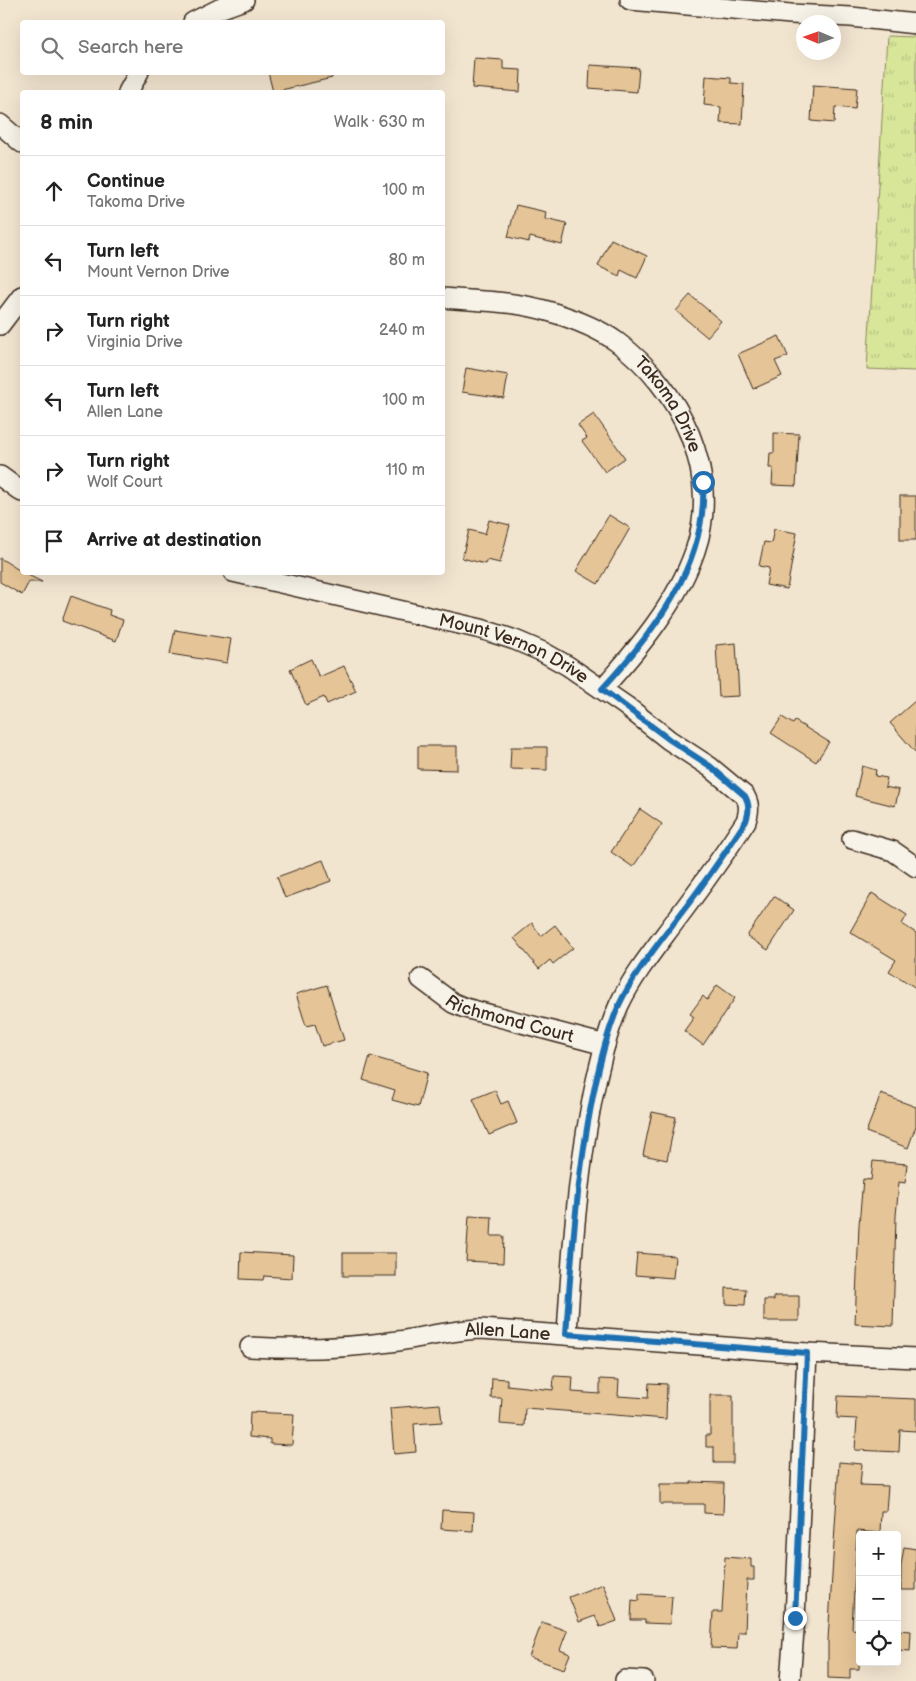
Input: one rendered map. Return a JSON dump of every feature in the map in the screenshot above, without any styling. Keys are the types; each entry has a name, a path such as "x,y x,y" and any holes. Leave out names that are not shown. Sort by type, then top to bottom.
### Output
{"street":[{"path":"630,0 791,14 852,17 916,24"},
{"path":"197,20 239,1"},
{"path":"129,90 137,75"},
{"path":"0,124 20,140"},
{"name":"Takoma Drive","path":"445,298 530,307 551,312 601,332 630,352 645,366 676,407 688,430 698,458 704,497 696,549 687,572 654,625 602,689"},
{"path":"0,325 20,299"},
{"path":"0,476 20,491"},
{"name":"Mount Vernon Drive","path":"246,575 489,632 544,652 602,689 670,740 717,772 745,796 749,812 746,821 713,872 634,980 620,1004 605,1045"},
{"path":"852,839 893,850 914,859"},
{"name":"Richmond Court","path":"421,979 453,1003 465,1008 605,1045"},
{"path":"566,1334 578,1191 591,1105 605,1045"},
{"name":"Allen Lane","path":"250,1347 287,1349 350,1347 460,1330 481,1329 807,1353 916,1358"},
{"path":"790,1681 795,1618 807,1353"},
{"path":"625,1680 644,1681"}],"green space":[{"path":"887,36 916,37 916,371 867,369"}],"building":[{"path":"474,58 503,60 503,69 521,70 520,92 472,88"},
{"path":"590,65 639,68 637,92 589,88"},
{"path":"269,75 332,75 332,78 281,90 272,90"},
{"path":"706,76 731,78 731,83 744,84 742,124 720,123 721,107 704,105"},
{"path":"813,85 857,88 855,109 835,107 834,123 811,121"},
{"path":"516,205 546,212 545,219 567,224 562,245 530,237 529,242 508,237"},
{"path":"611,239 647,256 637,278 621,270 619,276 598,266"},
{"path":"690,295 721,321 707,337 676,311"},
{"path":"779,336 788,356 775,361 782,376 753,389 738,354"},
{"path":"466,368 508,375 504,398 462,392"},
{"path":"594,414 625,458 605,472 582,441 587,438 578,425"},
{"path":"774,433 799,434 796,486 772,485 773,468 769,468 770,453 774,453"},
{"path":"900,496 916,496 916,540 900,540"},
{"path":"609,515 630,528 598,584 576,571"},
{"path":"489,520 510,525 500,563 487,560 485,564 462,558 469,530 485,534"},
{"path":"774,529 797,533 787,589 766,585 769,568 759,566 764,542 771,543"},
{"path":"0,558 20,571 20,575 28,575 42,582 29,582 22,595 0,582"},
{"path":"71,596 110,610 109,615 123,620 116,641 62,621"},
{"path":"175,630 231,639 227,663 170,654"},
{"path":"736,643 739,696 719,697 716,645"},
{"path":"311,659 319,677 344,666 356,691 327,704 324,697 306,705 290,669"},
{"path":"916,700 916,753 890,723"},
{"path":"782,717 793,724 795,721 829,742 816,762 771,733"},
{"path":"418,746 457,746 457,770 418,769"},
{"path":"511,747 547,747 547,770 510,769"},
{"path":"862,766 876,770 875,776 887,778 885,787 899,790 895,806 855,796"},
{"path":"640,809 662,824 633,867 611,852"},
{"path":"323,860 331,881 285,898 277,877"},
{"path":"872,893 907,915 902,924 916,933 916,988 889,971 896,960 850,932"},
{"path":"774,896 794,910 768,950 747,936"},
{"path":"532,923 541,936 555,925 573,948 553,964 550,960 539,969 514,938"},
{"path":"327,985 344,1040 322,1046 315,1024 306,1026 296,994"},
{"path":"717,985 735,998 703,1045 684,1031 694,1017 690,1014 703,996 707,1000"},
{"path":"370,1056 427,1073 418,1107 392,1100 395,1090 363,1080"},
{"path":"495,1090 501,1104 508,1101 517,1123 489,1135 473,1099"},
{"path":"881,1094 916,1107 916,1126 908,1148 866,1132"},
{"path":"652,1112 676,1117 667,1160 643,1155"},
{"path":"873,1161 907,1164 905,1183 899,1182 896,1216 893,1326 855,1324 863,1179 871,1180"},
{"path":"469,1216 492,1217 491,1236 504,1236 503,1263 466,1261"},
{"path":"241,1252 293,1255 292,1278 264,1276 263,1280 240,1279"},
{"path":"343,1253 396,1253 396,1276 343,1276"},
{"path":"637,1253 675,1256 673,1278 635,1275"},
{"path":"726,1288 746,1289 745,1305 726,1304"},
{"path":"774,1296 799,1296 799,1321 764,1321 764,1300 774,1300"},
{"path":"554,1376 573,1377 572,1392 600,1394 600,1379 619,1380 618,1396 648,1398 649,1383 667,1384 666,1419 525,1408 524,1426 500,1424 502,1398 491,1398 492,1378 507,1379 507,1385 553,1390"},
{"path":"710,1395 733,1395 733,1463 714,1463 714,1447 706,1447 706,1435 710,1435"},
{"path":"838,1396 916,1399 916,1431 900,1430 899,1452 855,1450 857,1419 837,1418"},
{"path":"440,1404 442,1422 414,1424 416,1452 394,1454 390,1408"},
{"path":"250,1412 294,1414 292,1445 270,1444 270,1439 249,1437"},
{"path":"839,1462 862,1464 860,1485 888,1486 886,1511 881,1511 880,1531 856,1531 852,1629 856,1630 856,1666 859,1666 859,1669 850,1669 850,1679 828,1678 828,1640"},
{"path":"691,1482 724,1483 723,1514 704,1513 704,1504 660,1504 660,1484 691,1484"},
{"path":"442,1510 474,1512 473,1531 441,1529"},
{"path":"904,1547 916,1549 916,1590 901,1590 901,1566"},
{"path":"725,1557 751,1559 751,1567 754,1567 754,1580 747,1580 745,1632 738,1632 737,1649 711,1648 713,1612 722,1612"},
{"path":"603,1584 617,1621 600,1627 595,1616 579,1622 569,1597"},
{"path":"639,1594 672,1596 670,1624 645,1623 645,1620 631,1620 632,1600 639,1601"},
{"path":"542,1622 567,1631 560,1650 570,1654 564,1669 529,1657"},
{"path":"901,1630 911,1631 910,1651 901,1650"}],"route":[{"path":"703,482 702,519 696,549 687,572 654,625 602,689 670,740 710,766 745,796 749,812 746,821 713,872 634,980 611,1023 591,1105 582,1160 566,1334 807,1353 795,1618"}]}
